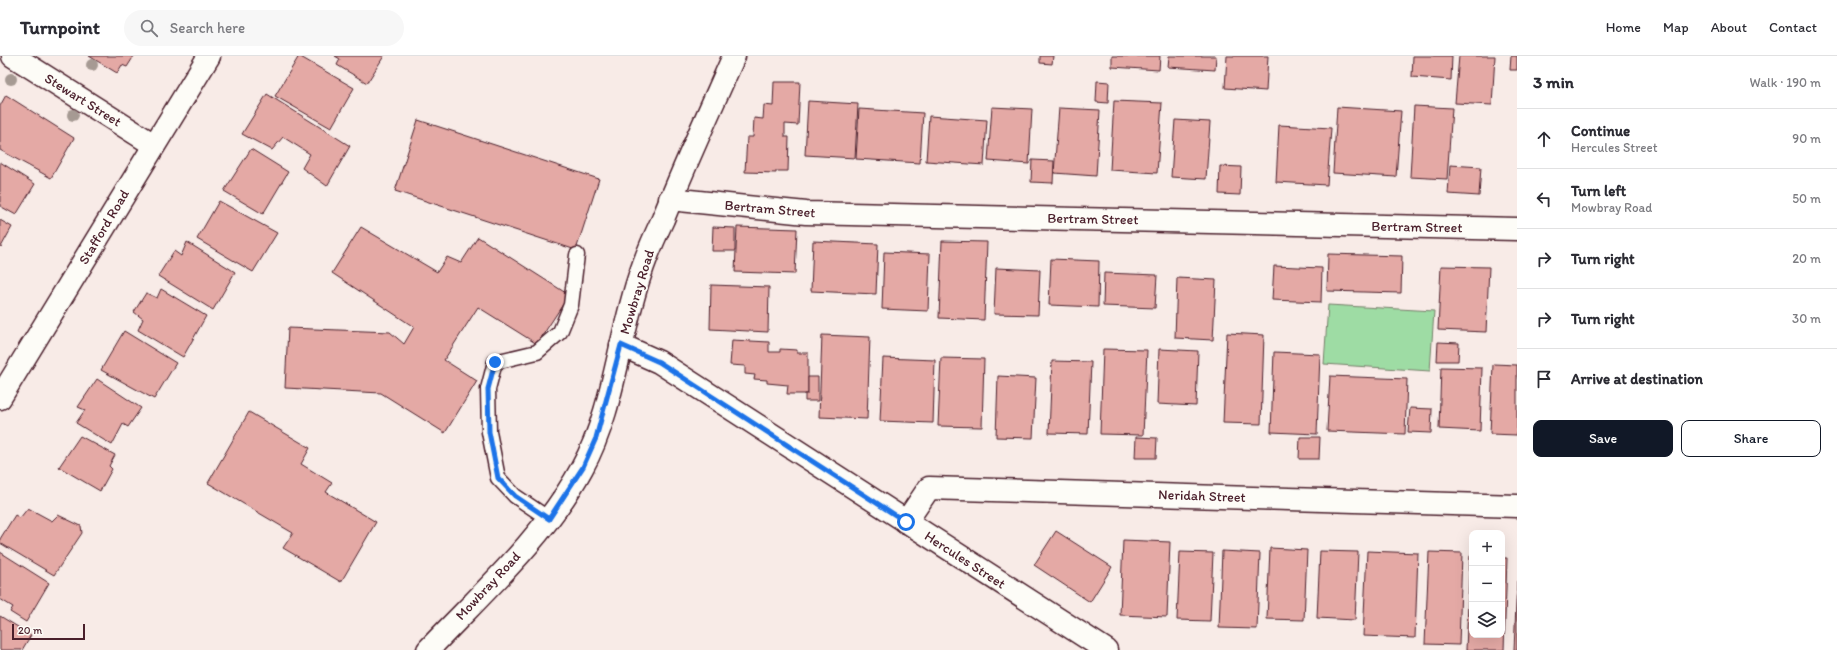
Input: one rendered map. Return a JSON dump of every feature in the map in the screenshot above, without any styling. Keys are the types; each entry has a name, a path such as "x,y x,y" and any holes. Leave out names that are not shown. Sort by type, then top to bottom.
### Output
{"street":[{"name":"Stewart Street","path":"13,56 154,145"},
{"name":"Stafford Road","path":"0,398 209,56"},
{"name":"Mowbray Road","path":"428,650 516,557 549,519 563,501 583,467 596,438 640,272 670,199 734,56"},
{"name":"Bertram Street","path":"670,199 806,213 1517,229"},
{"name":"Hercules Street","path":"621,345 659,362 1106,650"},
{"name":"Neridah Street","path":"906,522 929,488 1517,506"}],"lane":[{"path":"549,519 515,496 498,478 489,432 488,389 495,362 538,352 560,332 571,305 577,255"}],"green space":[{"path":"1328,305 1434,311 1430,371 1324,364"}],"building":[{"path":"89,56 134,56 127,67 122,65 117,73"},
{"path":"299,56 354,88 331,128 275,96"},
{"path":"335,56 384,56 367,83 337,65 340,59"},
{"path":"1040,56 1053,56 1052,64 1040,63"},
{"path":"1112,56 1160,56 1159,70 1112,67"},
{"path":"1169,56 1216,56 1215,70 1168,67"},
{"path":"1227,56 1268,56 1266,91 1225,88"},
{"path":"1413,56 1452,56 1451,80 1412,77"},
{"path":"1459,56 1495,56 1492,105 1455,103"},
{"path":"1511,56 1517,56 1517,70 1510,70"},
{"path":"1097,81 1109,82 1108,103 1096,102"},
{"path":"774,82 800,82 798,125 785,124 785,137 789,137 788,171 776,171 776,173 745,172 747,137 753,137 754,118 763,119 764,105 773,106"},
{"path":"267,94 350,146 327,186 302,168 310,154 283,137 272,150 242,134"},
{"path":"6,95 74,138 51,178 0,150 0,106"},
{"path":"808,101 858,104 855,158 805,155"},
{"path":"1114,101 1162,103 1157,173 1110,170"},
{"path":"1414,106 1452,108 1447,179 1410,177"},
{"path":"992,107 1032,109 1029,164 988,161"},
{"path":"1337,107 1401,111 1396,177 1333,173"},
{"path":"1059,108 1100,110 1096,176 1054,173"},
{"path":"859,109 923,113 920,163 856,159"},
{"path":"929,116 987,120 984,165 926,161"},
{"path":"418,120 599,179 576,250 395,191"},
{"path":"1175,120 1210,122 1206,179 1171,177"},
{"path":"1279,125 1331,128 1327,185 1276,182"},
{"path":"251,149 288,172 263,214 224,191"},
{"path":"1032,160 1054,161 1053,183 1031,182"},
{"path":"0,162 35,184 16,215 0,206"},
{"path":"1450,165 1481,167 1479,196 1448,194"},
{"path":"1220,166 1241,167 1240,195 1219,194"},
{"path":"219,201 277,233 253,272 197,239"},
{"path":"0,220 12,227 1,247 0,246"},
{"path":"361,227 437,272 447,257 461,263 478,237 569,295 537,344 478,307 444,360 477,381 445,433 381,393 285,388 288,328 390,332 404,344 414,327 332,273"},
{"path":"713,227 735,228 735,251 712,251"},
{"path":"737,227 797,229 795,274 735,272"},
{"path":"813,241 878,244 876,294 811,291"},
{"path":"942,241 987,242 984,320 939,318"},
{"path":"187,242 235,272 213,310 158,276 174,251 181,256"},
{"path":"884,252 930,254 928,311 882,309"},
{"path":"1328,254 1402,256 1401,293 1327,291"},
{"path":"1051,259 1099,261 1098,307 1049,305"},
{"path":"1274,266 1322,268 1321,302 1272,300"},
{"path":"1441,266 1489,267 1486,332 1438,330"},
{"path":"996,268 1040,270 1038,315 994,314"},
{"path":"1104,273 1157,275 1155,308 1103,306"},
{"path":"1177,278 1216,280 1213,340 1175,338"},
{"path":"711,285 769,287 768,332 710,329"},
{"path":"161,289 206,316 183,357 138,330 143,319 134,312 146,293 157,298"},
{"path":"124,331 176,363 154,399 101,370"},
{"path":"1227,333 1264,335 1261,424 1223,423"},
{"path":"822,335 870,337 867,419 819,417"},
{"path":"732,340 769,342 769,352 780,352 780,349 797,350 797,353 808,353 808,394 787,394 788,385 767,383 767,380 754,379 755,375 745,374 745,366 730,365"},
{"path":"1438,342 1459,343 1458,361 1437,361"},
{"path":"1103,349 1147,350 1143,435 1100,434"},
{"path":"1159,349 1198,351 1196,406 1157,404"},
{"path":"1274,352 1320,354 1317,434 1271,432"},
{"path":"883,358 935,360 933,423 880,421"},
{"path":"941,358 984,359 982,427 938,426"},
{"path":"1052,361 1091,362 1088,434 1049,433"},
{"path":"1493,364 1517,365 1517,435 1490,434"},
{"path":"1441,367 1482,368 1480,431 1439,429"},
{"path":"998,376 1036,378 1033,438 996,437"},
{"path":"1330,376 1407,379 1405,434 1327,431"},
{"path":"808,377 818,377 818,401 805,401 805,394 808,394"},
{"path":"97,379 141,408 128,427 123,424 112,445 76,423 85,410 78,407"},
{"path":"1410,408 1432,409 1431,433 1408,432"},
{"path":"249,412 310,448 301,464 332,483 326,492 376,522 341,582 283,548 293,533 208,483"},
{"path":"80,436 115,455 109,466 112,469 100,491 59,467"},
{"path":"1136,437 1157,438 1156,458 1135,458"},
{"path":"1300,437 1320,437 1319,459 1299,459"},
{"path":"28,508 52,521 58,515 81,526 82,533 54,575 0,543 0,539 15,515 20,518"},
{"path":"1056,531 1112,567 1090,602 1034,565"},
{"path":"1123,540 1170,542 1167,617 1120,615"},
{"path":"1270,548 1307,550 1304,620 1267,619"},
{"path":"1222,551 1260,553 1257,629 1219,628"},
{"path":"1320,551 1358,552 1355,620 1317,618"},
{"path":"1367,551 1418,553 1415,638 1363,636"},
{"path":"0,552 49,583 26,622 10,612 13,607 0,599"},
{"path":"1180,552 1213,553 1210,621 1177,620"},
{"path":"1429,552 1462,553 1459,645 1425,644"},
{"path":"1505,558 1507,558 1505,619"},
{"path":"1469,580 1469,638 1504,638 1504,650 1466,650"},
{"path":"1517,581 1517,650 1514,650"},
{"path":"0,616 31,635 22,650 0,650"}],"route":[{"path":"495,362 488,389 489,432 498,478 515,496 549,519 567,494 583,467 596,438 621,345 659,362 906,522"}]}
